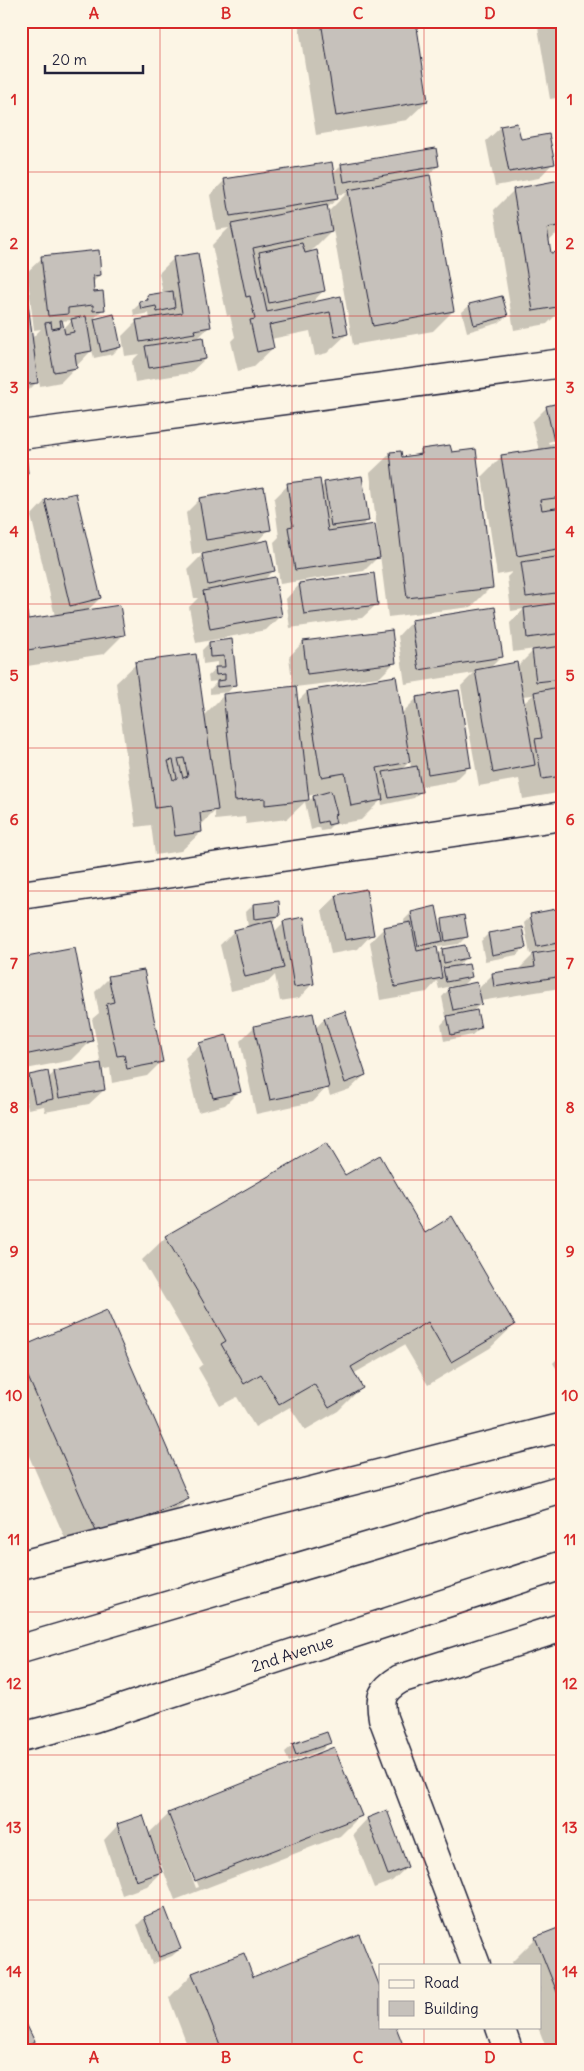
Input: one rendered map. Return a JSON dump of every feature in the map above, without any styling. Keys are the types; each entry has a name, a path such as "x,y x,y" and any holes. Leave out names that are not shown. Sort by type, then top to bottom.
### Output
{"street":[{"path":"21,434 563,364"},
{"path":"21,895 563,816"},
{"path":"21,1565 563,1427"},
{"path":"21,1648 563,1489"},
{"name":"2nd Avenue","path":"21,1737 94,1718 563,1565"},
{"path":"476,1964 383,1718 380,1702 387,1687 400,1679 563,1627"},
{"path":"500,2028 508,2050"}],"building":[{"path":"321,21 416,21 428,101 336,116"},
{"path":"559,21 563,21 563,42"},
{"path":"517,123 521,139 549,134 555,164 509,172 500,126"},
{"path":"436,148 439,166 344,182 341,164"},
{"path":"332,162 338,199 230,216 224,179"},
{"path":"430,175 454,311 373,326 348,190"},
{"path":"560,180 563,194 563,225 547,228 551,253 563,251 563,306 533,311 513,189"},
{"path":"327,205 332,231 253,248 267,312 341,296 348,334 335,337 330,312 269,325 274,348 257,352 250,320 255,319 250,296 246,297 231,224"},
{"path":"302,243 305,253 317,250 325,291 269,303 259,252"},
{"path":"21,247 38,383 21,385"},
{"path":"99,250 101,275 93,276 94,292 103,291 105,310 93,311 93,305 68,308 68,314 48,316 41,256"},
{"path":"198,253 211,327 194,330 195,333 140,342 136,320 182,313 173,257"},
{"path":"173,291 175,308 157,312 156,306 141,309 139,301 148,300 147,295"},
{"path":"502,296 508,316 474,325 469,304"},
{"path":"114,314 121,347 101,352 94,319"},
{"path":"86,316 92,351 75,354 77,368 54,372 45,323 51,322 52,329 61,327 60,320 62,320 65,334 74,332 71,319"},
{"path":"203,337 206,359 149,368 145,346"},
{"path":"563,402 563,439 554,441 546,406"},
{"path":"450,445 452,452 476,449 493,588 407,598 390,452 401,451 402,457 422,454 421,449"},
{"path":"563,446 563,497 540,500 542,510 563,507 563,548 517,556 501,455"},
{"path":"26,455 28,473 21,474 21,456"},
{"path":"362,476 369,521 331,526 324,482"},
{"path":"320,479 328,531 375,524 380,558 295,570 288,527 293,526 287,483"},
{"path":"264,487 271,530 206,540 199,498"},
{"path":"76,493 101,598 70,606 45,500"},
{"path":"268,540 275,571 208,585 202,554"},
{"path":"563,556 563,592 526,597 521,562"},
{"path":"21,573 28,619 120,605 125,635 21,651"},
{"path":"374,573 378,605 304,614 299,583"},
{"path":"275,577 282,616 210,629 203,591"},
{"path":"563,602 563,633 527,638 524,608"},
{"path":"495,607 503,657 419,670 411,620"},
{"path":"392,630 396,663 307,674 303,641"},
{"path":"232,639 237,685 217,687 217,681 225,680 225,674 216,675 215,667 225,667 224,656 210,657 209,642"},
{"path":"563,646 563,679 536,682 532,650"},
{"path":"196,654 218,810 200,813 202,832 175,836 171,806 155,808 135,662","holes":["184,758 188,776 183,778 178,759","173,760 177,778 173,780 168,761"]},
{"path":"517,662 535,765 493,773 475,670"},
{"path":"396,676 410,762 377,768 383,800 351,806 345,773 321,777 307,691"},
{"path":"296,686 309,800 265,805 265,798 235,801 223,694"},
{"path":"563,686 563,776 542,779 535,739 542,738 534,692"},
{"path":"459,690 471,767 428,774 416,697"},
{"path":"417,766 422,792 389,798 383,772"},
{"path":"331,791 337,814 334,815 336,823 328,825 327,821 318,823 313,796"},
{"path":"366,889 374,935 345,940 336,895"},
{"path":"279,901 280,916 254,919 253,904"},
{"path":"436,906 443,941 418,946 411,912"},
{"path":"561,908 563,942 537,947 530,914"},
{"path":"464,915 468,937 445,941 442,919"},
{"path":"304,917 314,984 294,987 283,921"},
{"path":"272,920 284,968 245,977 234,930"},
{"path":"411,922 417,951 437,947 442,978 395,987 383,927"},
{"path":"522,927 526,948 492,955 488,933"},
{"path":"465,945 468,958 444,963 442,949"},
{"path":"75,948 93,1041 24,1055 21,1043 21,958"},
{"path":"563,949 563,976 494,987 492,973 535,967 533,954"},
{"path":"469,964 472,977 446,982 443,968"},
{"path":"144,970 163,1062 127,1069 124,1055 117,1056 106,1004 114,1002 108,976"},
{"path":"477,982 482,1004 453,1010 448,988"},
{"path":"477,1010 481,1028 451,1035 447,1016"},
{"path":"345,1011 366,1075 345,1083 324,1018"},
{"path":"313,1013 329,1088 270,1100 254,1026"},
{"path":"227,1035 241,1092 213,1098 199,1043"},
{"path":"101,1063 105,1090 59,1098 54,1071"},
{"path":"48,1071 53,1099 35,1103 29,1075"},
{"path":"326,1143 345,1175 380,1155 425,1233 452,1216 515,1325 451,1362 428,1322 351,1367 363,1388 329,1408 314,1384 279,1404 261,1374 244,1384 221,1344 226,1341 165,1236"},
{"path":"107,1310 189,1499 99,1538 21,1361 21,1347"},
{"path":"327,1732 331,1743 296,1755 292,1744"},
{"path":"334,1747 362,1816 195,1881 168,1813"},
{"path":"387,1810 408,1867 388,1875 367,1818"},
{"path":"143,1815 162,1872 136,1881 117,1824"},
{"path":"165,1908 181,1949 159,1957 144,1917"},
{"path":"563,1926 563,2007 535,1937"},
{"path":"359,1934 379,1984 379,2028 396,2028 405,2050 222,2050 192,1973 244,1953 253,1977"},
{"path":"21,2013 35,2042 21,2049"}]}
